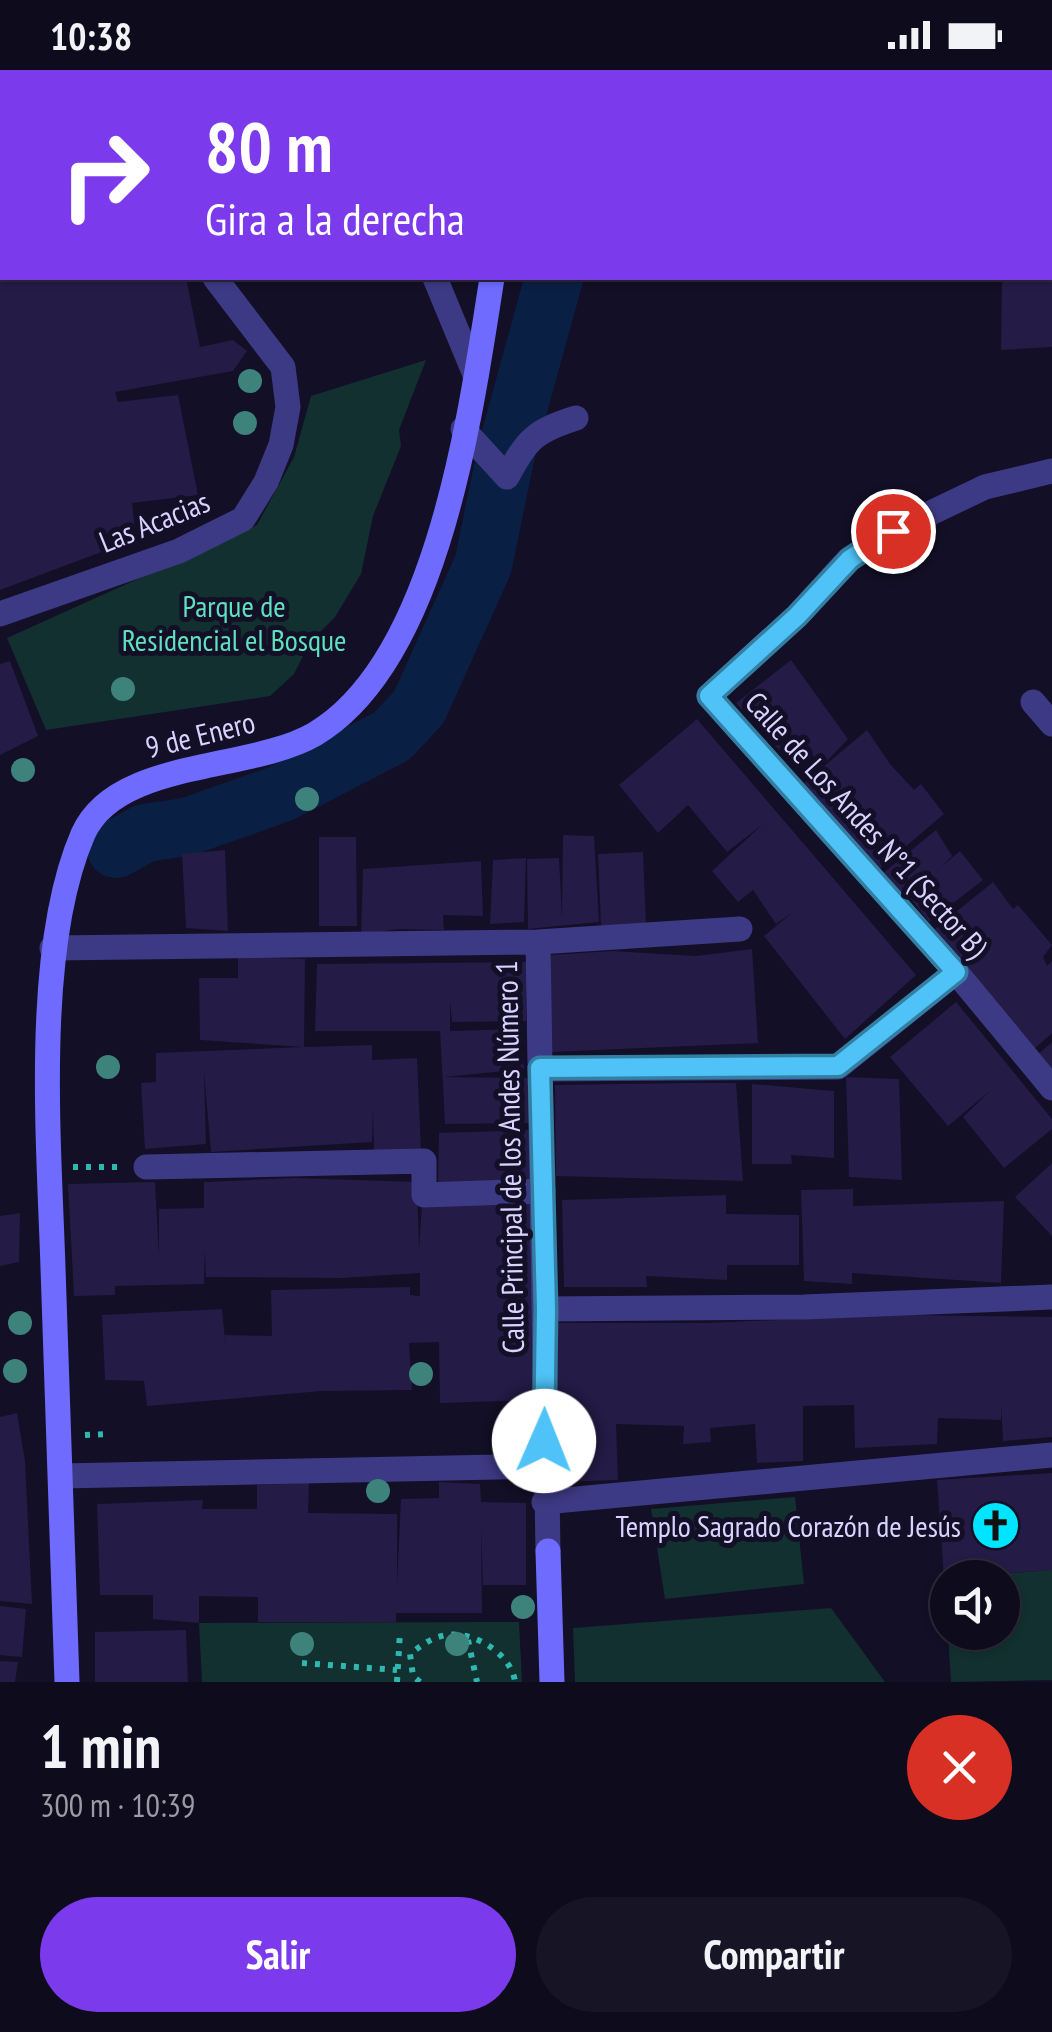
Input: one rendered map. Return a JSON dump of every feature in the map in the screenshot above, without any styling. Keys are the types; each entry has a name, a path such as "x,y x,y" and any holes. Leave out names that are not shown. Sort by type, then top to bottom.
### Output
{"street":[{"name":"Las Acacias","path":"0,614 179,551 243,519 274,464 288,407 283,367 217,280"},
{"path":"436,280 476,377"},
{"name":"9 de Enero","path":"67,1682 50,1167 52,948 84,830 130,784 237,761 314,734 374,683 415,607 442,525 466,433 492,280"},
{"path":"466,433 507,477 524,445 544,428 576,418"},
{"name":"Calle de Los Andes N°1 (Sector B)","path":"1052,471 985,487 893,531 850,559 797,616 709,696 956,972 1052,1088"},
{"path":"1033,702 1052,724"},
{"path":"52,948 538,942 740,929"},
{"name":"Calle Principal de los Andes Número 1","path":"538,942 546,1309 544,1502 552,1682"},
{"path":"540,1068 838,1066 956,972"},
{"path":"146,1166 424,1161 424,1195 542,1191"},
{"path":"546,1309 804,1307 1052,1297"},
{"path":"544,1502 1052,1455"},
{"path":"61,1476 544,1466"}],"path":[{"path":"50,1167 146,1166"},
{"path":"78,1435 109,1434"},
{"path":"397,1682 400,1632"},
{"path":"420,1682 413,1676 410,1654 451,1634 498,1651 513,1667 516,1682"},
{"path":"468,1639 478,1682"},
{"path":"302,1663 397,1670"}],"green space":[{"name":"Parque de Residencial el Bosque","path":"426,360 399,430 401,446 373,516 361,574 335,617 310,642 294,674 270,696 46,730 7,638 257,525 294,457 311,396"},
{"path":"795,1497 804,1584 665,1599 651,1509"},
{"path":"1052,1570 1052,1680 951,1682 949,1650 1020,1650 1020,1572"},
{"path":"831,1608 885,1682 575,1682 573,1628"},
{"path":"519,1622 522,1682 202,1682 199,1623"}],"building":[{"path":"186,280 200,347 233,340 247,351 233,371 115,392 118,402 178,395 198,495 132,503 136,539 0,590 0,281"},
{"path":"1002,280 1052,280 1052,347 1001,350"},
{"path":"791,660 848,739 822,766 797,737 783,754 736,703"},
{"path":"10,661 38,736 0,755 0,664"},
{"path":"697,719 916,975 845,1039 764,936 793,912 776,924 753,890 738,902 712,871 763,824 727,852 688,805 658,833 619,785"},
{"path":"867,730 890,764 914,790 921,784 944,814 876,872 803,784"},
{"path":"936,830 952,856 941,867 960,851 983,880 929,922 908,895 902,900 882,874"},
{"path":"563,835 594,836 599,922 528,929 527,859 559,858 562,918"},
{"path":"319,837 356,837 357,926 319,926"},
{"path":"225,850 228,931 186,928 182,854"},
{"path":"643,852 646,924 601,926 598,854"},
{"path":"526,858 524,922 490,924 493,860"},
{"path":"481,861 483,916 443,915 444,930 397,929 361,935 363,869"},
{"path":"993,882 1013,909 1018,905 1052,945 1043,957 1047,966 1052,961 1052,1033 1032,1051 930,933"},
{"path":"752,949 758,1043 551,1052 551,955 612,951 696,956"},
{"path":"238,957 305,959 304,1047 200,1040 199,978 238,978"},
{"path":"526,962 526,1021 452,1022 450,1000 450,1031 520,1029 524,1069 444,1077 529,1078 530,1123 445,1124 440,1031 315,1031 317,964"},
{"path":"956,1002 1052,1119 1052,1129 1004,1168 963,1117 991,1090 948,1126 890,1057"},
{"path":"1052,1042 1052,1075 1037,1055"},
{"path":"372,1045 372,1060 417,1058 421,1151 374,1151 373,1110 372,1142 211,1152 204,1072 206,1144 145,1149 141,1083 156,1082 156,1053"},
{"path":"846,1077 899,1079 902,1180 849,1177"},
{"path":"736,1083 743,1181 556,1176 555,1085"},
{"path":"752,1084 834,1091 834,1158 791,1155 792,1164 752,1164"},
{"path":"532,1130 529,1183 438,1185 439,1133"},
{"path":"1052,1163 1052,1236 1015,1197"},
{"path":"294,1178 417,1182 419,1249 422,1204 533,1198 534,1400 440,1403 439,1342 409,1343 412,1390 322,1391 147,1406 144,1381 105,1380 102,1315 222,1309 226,1349 225,1335 272,1336 271,1290 410,1287 410,1295 420,1296 420,1273 341,1278 206,1277 205,1251 204,1284 115,1286 115,1295 74,1296 68,1184 155,1182 159,1255 159,1209 204,1208 204,1182"},
{"path":"853,1189 853,1206 1004,1201 1001,1283 852,1273 852,1284 804,1281 801,1190"},
{"path":"726,1195 726,1214 799,1215 799,1265 727,1265 727,1280 646,1276 647,1287 564,1287 562,1200"},
{"path":"20,1213 19,1262 0,1266 0,1216"},
{"path":"902,1315 1052,1317 1052,1437 1003,1441 1001,1404 1001,1420 938,1418 937,1444 855,1448 854,1405 803,1406 803,1461 757,1463 755,1424 710,1428 711,1442 683,1444 684,1426 616,1424 618,1480 557,1482 555,1323 704,1323"},
{"path":"17,1413 25,1461 32,1604 0,1601 0,1417"},
{"name":"Templo Sagrado Corazón de Jesús","path":"1052,1473 1052,1570 1020,1572 1020,1560 943,1560 937,1480"},
{"path":"439,1482 480,1484 481,1502 526,1503 526,1585 483,1585 481,1527 482,1613 396,1613 396,1622 258,1622 258,1597 199,1596 199,1623 153,1619 153,1595 100,1595 97,1504 203,1500 202,1509 257,1509 257,1485 309,1483 308,1513 397,1514 397,1585 401,1499 439,1498"},
{"path":"0,1606 26,1609 22,1657 0,1655"},
{"path":"186,1630 188,1682 95,1682 95,1632"},
{"path":"0,1661 18,1662 15,1682 0,1682"}],"waterway":[{"path":"116,849 145,833 186,827 280,794 392,736 419,707 483,565 507,449 553,280"}],"place":[{"name":"Templo Sagrado Corazón de Jesús","path":"996,1525"}],"route":[{"path":"544,1441 546,1309 540,1068 838,1066 956,972 709,696 797,616 850,559 893,531"}]}
